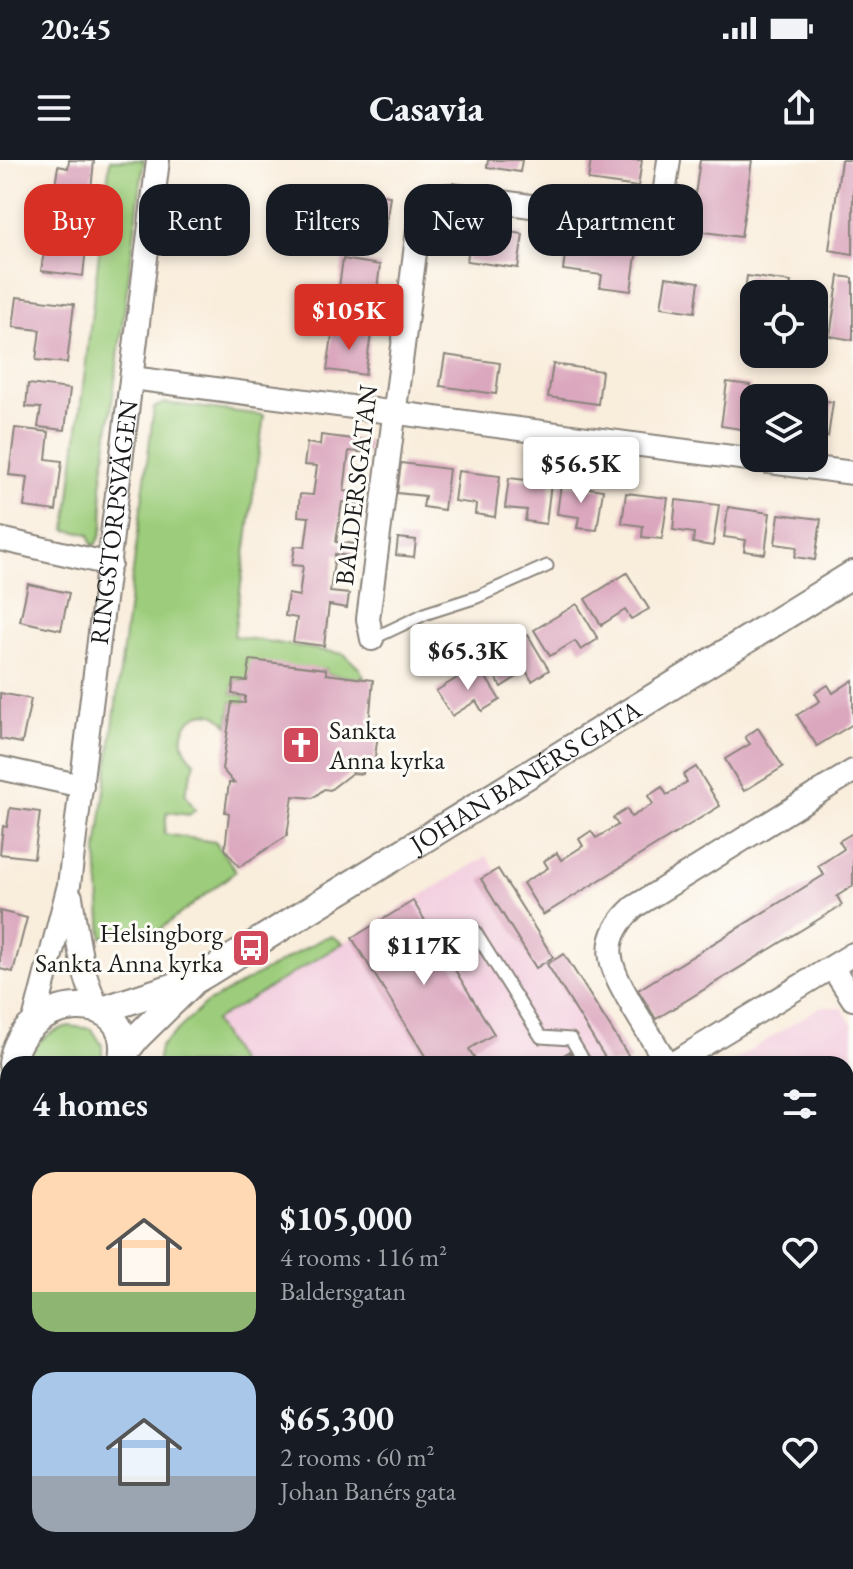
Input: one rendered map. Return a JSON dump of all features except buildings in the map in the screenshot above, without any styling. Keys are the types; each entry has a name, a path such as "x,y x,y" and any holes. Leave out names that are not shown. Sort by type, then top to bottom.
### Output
{"street":[{"name":"RINGSTORPSVÄGEN","path":"30,1026 69,885 158,160"},
{"name":"BALDERSGATAN","path":"372,639 368,619 421,206 433,197 451,195 639,221 656,216 664,195 669,160"},
{"path":"132,378 853,473"},
{"path":"0,539 110,564"},
{"name":"JOHAN BANÉRS GATA","path":"30,1026 68,1008 100,1009 197,979 853,574"},
{"path":"0,768 82,786"},
{"path":"665,1056 613,972 610,947 615,929 634,907 853,771"},
{"name":"RINGSTORPSVÄGEN","path":"69,885 80,958 88,988 100,1009"},
{"path":"683,1056 853,954"},
{"path":"832,967 853,999"},
{"name":"JOHAN BANÉRS GATA","path":"125,1056 137,1037 197,979"},
{"path":"100,1009 117,1029 122,1042 122,1056"},
{"path":"0,1046 30,1026"},
{"path":"13,1056 30,1026"}],"lane":[{"path":"372,639 427,613 477,597 547,566"},
{"path":"472,927 541,1037 571,1039 581,1056"}],"shaded area":[{"path":"487,856 608,1056 235,1056 214,1021"},
{"path":"821,1006 842,1008 853,1026 853,1056 741,1056"}],"green space":[{"path":"110,160 144,160 101,487 103,526 93,547 89,534 66,530 99,256 123,256 123,184 107,184"},
{"path":"164,403 264,415 234,636 344,654 360,669 365,679 326,674 326,669 247,681 234,680 232,694 245,696 245,703 232,702 228,726 219,717 208,713 190,720 184,729 183,739 186,751 195,762 185,793 195,810 189,815 167,812 164,834 215,842 236,871 150,937 122,930 102,938 97,851 154,408"},
{"path":"332,936 343,943 214,1021 235,1056 158,1056 160,1047 205,1004"},
{"path":"69,1026 92,1029 102,1045 102,1056 30,1056 42,1039"}],"place":[{"name":"Sankta Anna kyrka","path":"301,745"},
{"name":"Helsingborg Sankta Anna kyrka","path":"251,948"}]}
